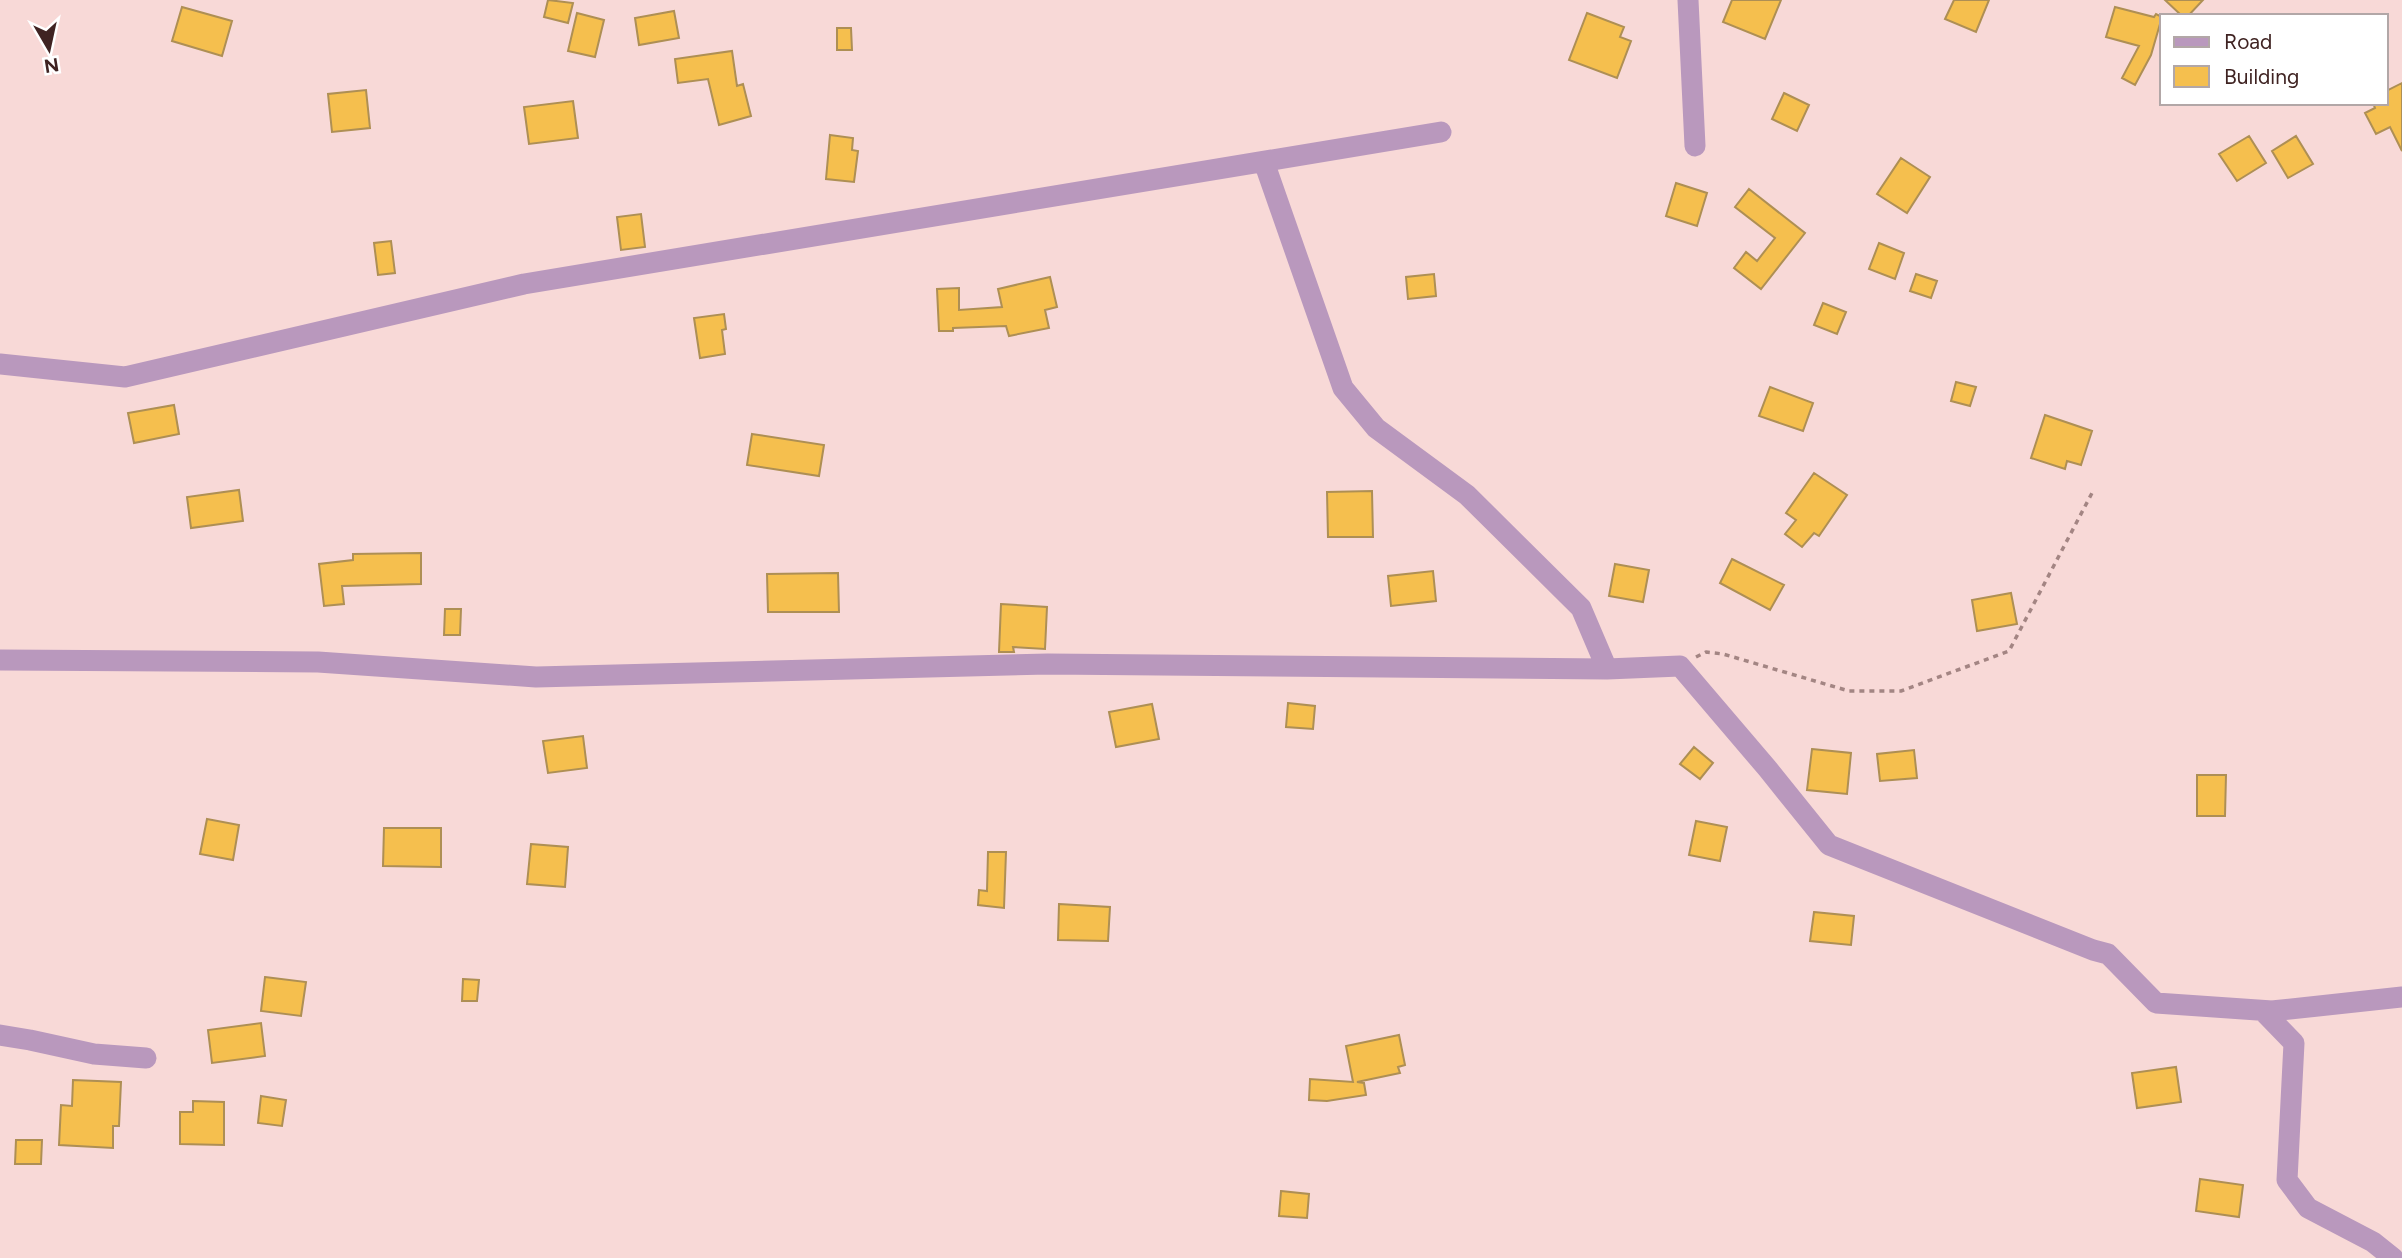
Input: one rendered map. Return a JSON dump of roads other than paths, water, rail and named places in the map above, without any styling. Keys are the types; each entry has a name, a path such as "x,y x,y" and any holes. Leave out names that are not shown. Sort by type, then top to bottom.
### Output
{"street":[{"path":"1688,0 1695,146"},
{"path":"0,364 125,377 524,284 1441,132"},
{"path":"1264,162 1343,388 1376,428 1466,495 1581,608 1607,668"},
{"path":"0,660 318,662 536,677 1048,664 1607,668 1680,666 1768,768 1829,845 2108,954 2156,1003 2263,1011 2402,997"},
{"path":"2263,1011 2294,1043 2287,1180 2308,1208 2373,1242 2393,1258"},
{"path":"0,1035 94,1054 146,1058"}]}
